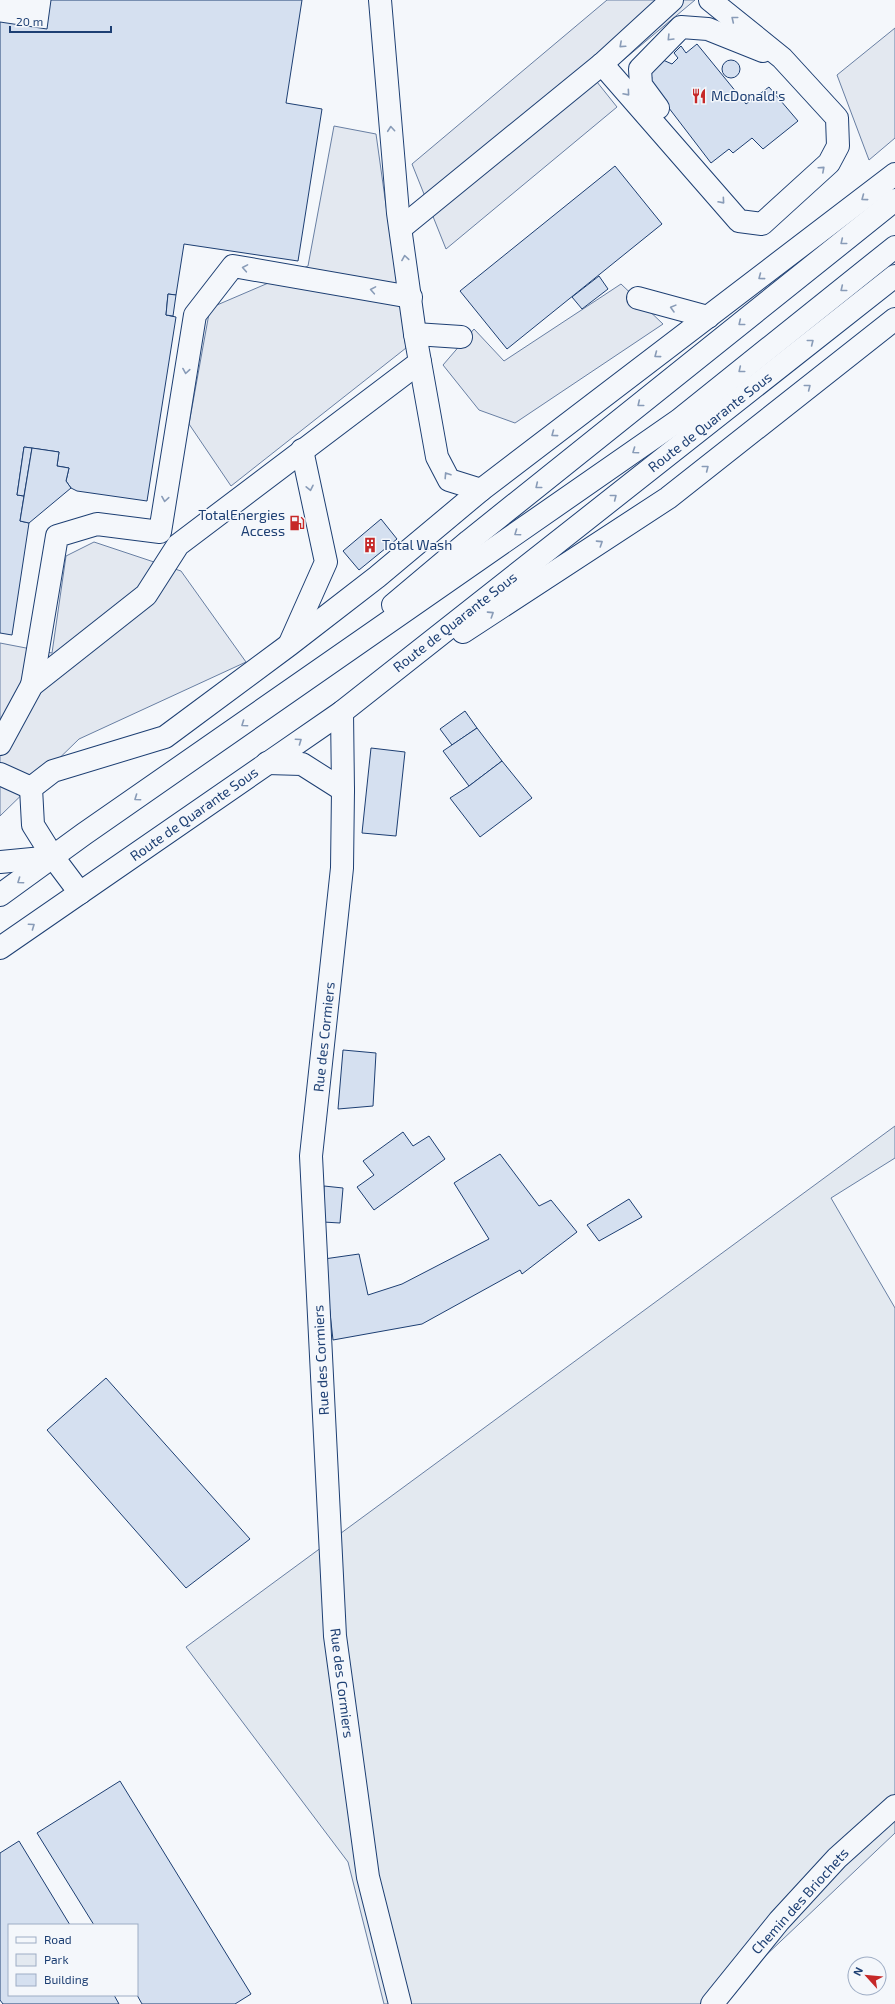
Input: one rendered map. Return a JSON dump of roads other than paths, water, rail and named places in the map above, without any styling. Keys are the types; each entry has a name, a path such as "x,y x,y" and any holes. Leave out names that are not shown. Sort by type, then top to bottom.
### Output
{"main road":[{"path":"380,0 401,228 415,334 437,458 449,480 481,490"},
{"path":"401,228 602,64 672,0"},
{"path":"602,64 739,221 762,224 829,163 838,146 837,118 782,58 710,0"},
{"path":"705,182 691,150 641,85 640,69 681,27 708,29 782,58"},
{"path":"31,788 53,772 165,737 290,645 377,576 481,490 895,174"},
{"path":"276,702 476,536 895,200"},
{"name":"Route de Quarante Sous","path":"0,895 53,858 84,834 276,702 679,420 895,247"},
{"path":"160,532 195,315 233,266 411,297"},
{"name":"Route de Quarante Sous","path":"0,948 342,712 895,276"},
{"path":"638,298 708,317"},
{"path":"342,712 668,498 895,319"},
{"path":"415,334 461,337"},
{"path":"32,685 146,595 178,545 420,362"},
{"path":"290,645 326,562 302,450"},
{"path":"0,744 32,685 57,536 97,524 160,532 178,545"},
{"name":"Rue des Cormiers","path":"342,712 342,868 311,1156 335,1636 368,1877 400,2004"},
{"path":"267,763 302,764 343,790"},
{"path":"0,774 31,788"},
{"path":"31,788 33,824 53,858 80,893"},
{"path":"0,862 53,858"},
{"name":"Chemin des Briochets","path":"712,2004 779,1921 837,1858 895,1806"}],"place":[{"name":"McDonald's","path":"699,96"},
{"name":"TotalEnergies Access","path":"297,523"},
{"name":"Total Wash","path":"370,545"}]}
